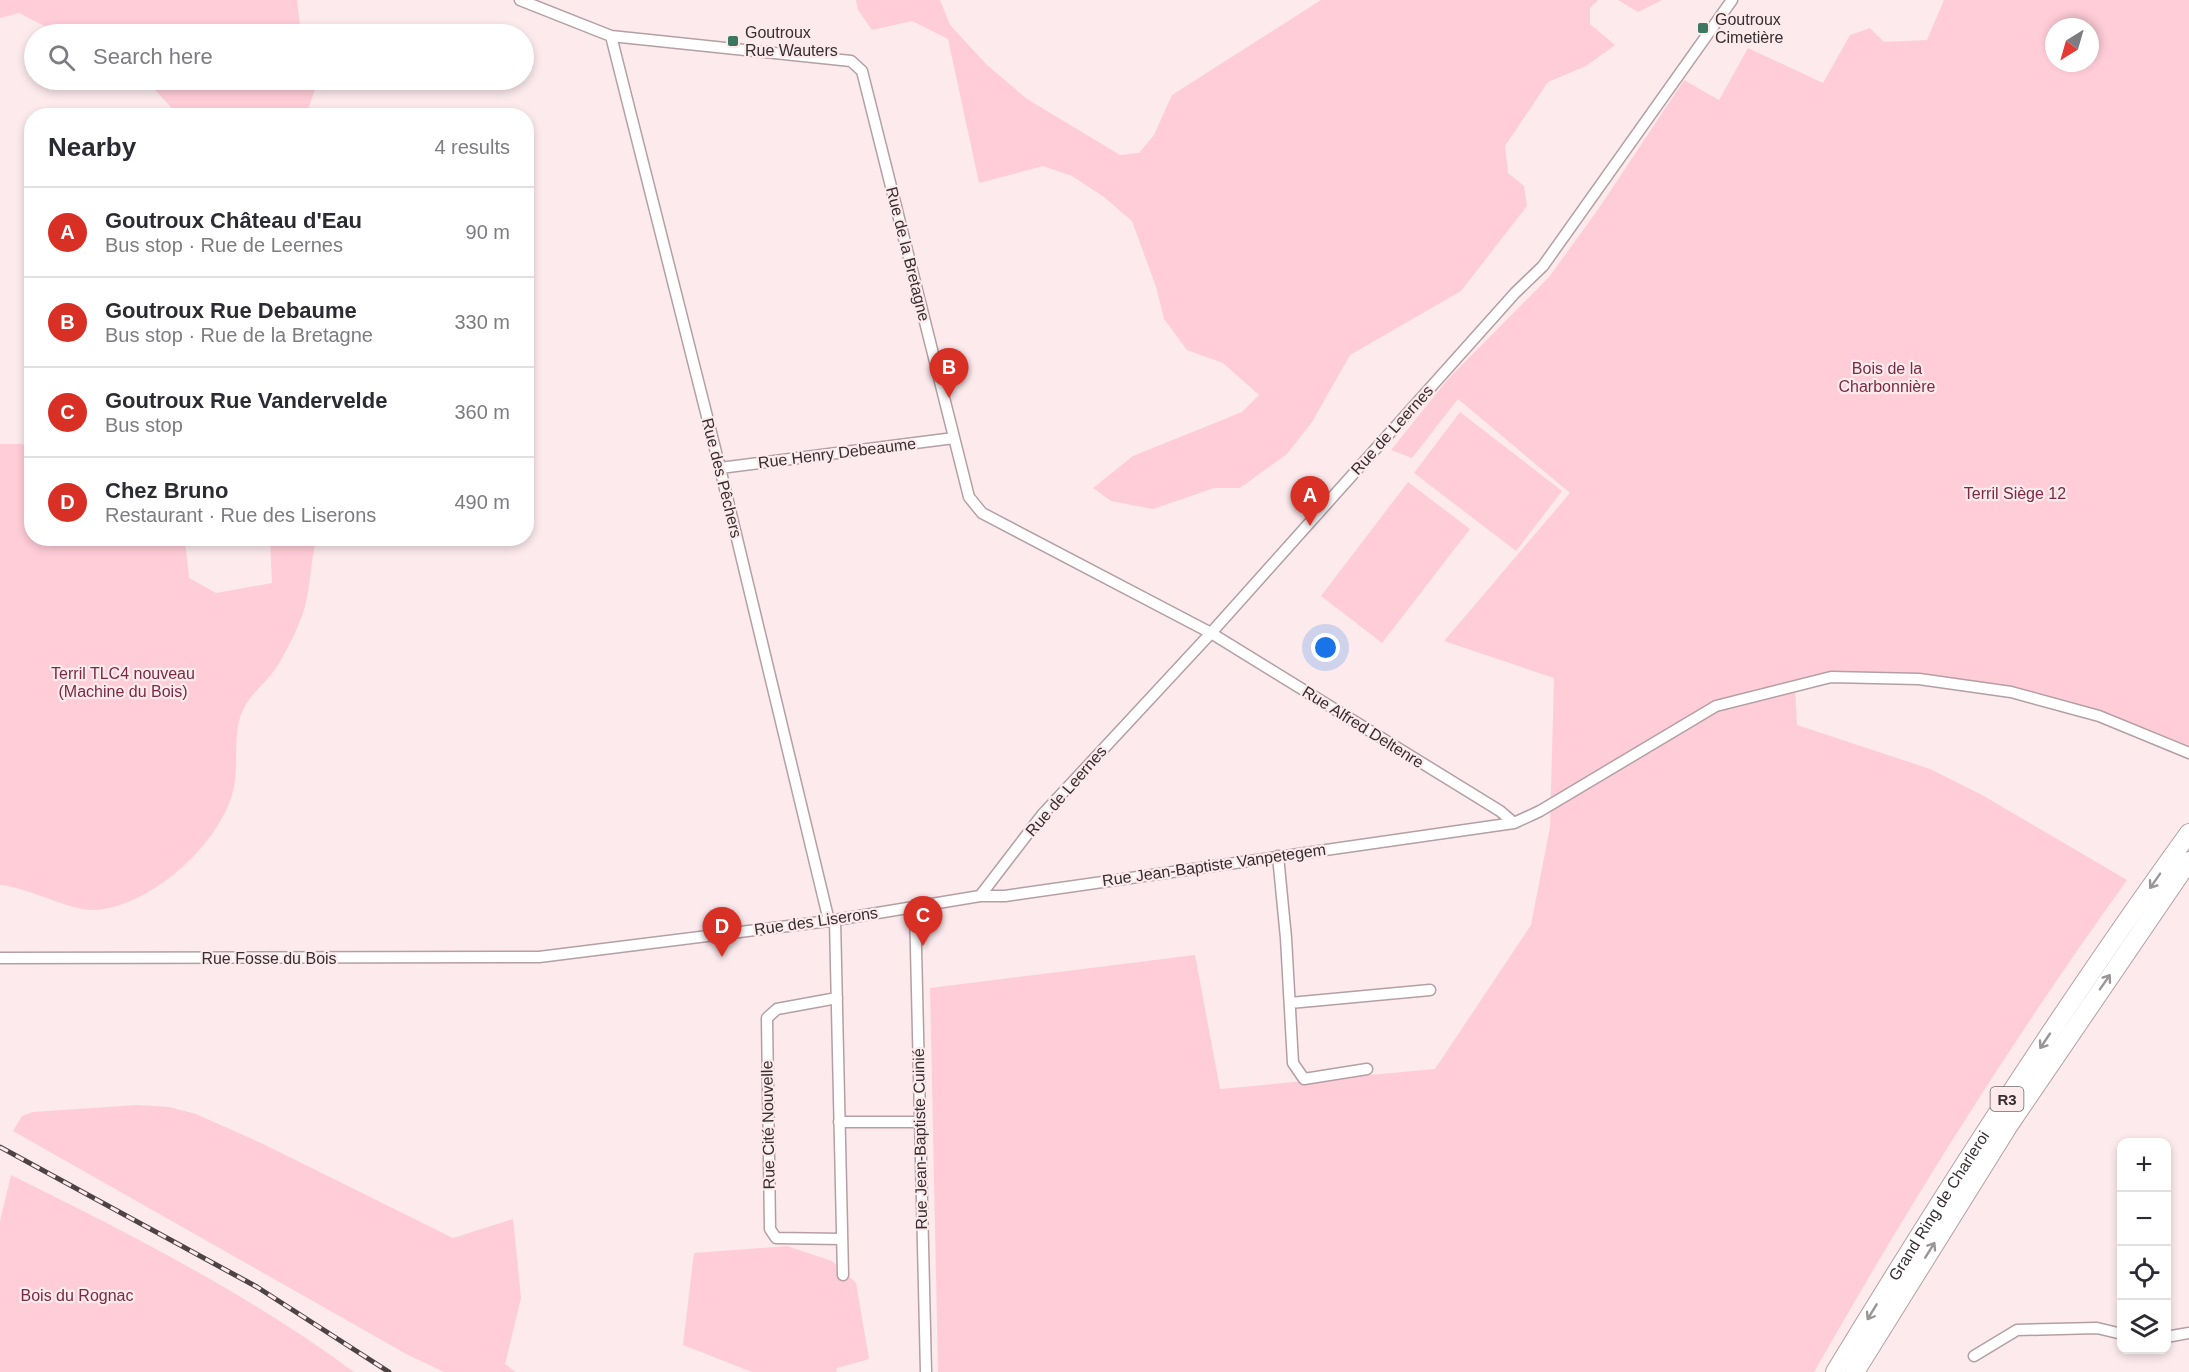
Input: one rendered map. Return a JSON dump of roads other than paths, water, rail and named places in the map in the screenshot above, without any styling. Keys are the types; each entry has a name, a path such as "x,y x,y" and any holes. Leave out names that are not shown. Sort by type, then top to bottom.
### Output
{"highway":[{"name":"Grand Ring de Charleroi","path":"1835,1372 1996,1115 2079,989 2189,833"},
{"name":"Grand Ring de Charleroi","path":"1855,1372 2009,1125 2189,861"}],"street":[{"path":"520,0 611,36"},
{"name":"Rue de Leernes","path":"980,896 1042,815 1211,633 1507,302 1543,266 1726,2"},
{"name":"Rue de la Bretagne","path":"611,36 851,60 862,70 969,497 982,513 1211,633"},
{"name":"Rue des Pêchers","path":"611,36 832,921"},
{"name":"Rue Henry Debeaume","path":"720,468 954,438"},
{"name":"Rue Alfred Deltenre","path":"1211,633 1500,811 1514,823"},
{"name":"Rue Jean-Baptiste Vanpetegem","path":"915,906 980,896 1005,896 1514,823 1540,811 1716,706 1831,677 1919,679 2011,692 2099,716 2189,753"},
{"path":"1278,856 1293,1063 1304,1079 1367,1069"},
{"name":"Rue des Liserons","path":"539,957 832,921 915,906"},
{"name":"Rue Jean-Baptiste Cuinié","path":"915,906 926,1372"},
{"path":"832,921 837,998 843,1275"},
{"name":"Rue Fosse du Bois","path":"0,958 539,957"},
{"path":"1290,1003 1430,990"},
{"name":"Rue Cité Nouvelle","path":"837,998 777,1009 766,1018 770,1229 776,1238 842,1239"},
{"path":"839,1122 920,1122"},
{"path":"1974,1356 2017,1330 2097,1328 2117,1333"},
{"path":"2171,1336 2189,1334"}],"railway":[{"path":"0,1147 257,1287 389,1372"}],"place":[{"name":"Goutroux Cimetière","path":"1703,28"},
{"name":"Goutroux Rue Wauters","path":"733,41"},
{"name":"Goutroux Rue Debaume","path":"949,398"},
{"name":"Goutroux Château d'Eau","path":"1310,526"},
{"name":"Goutroux Rue Vandervelde","path":"923,946"},
{"name":"Chez Bruno","path":"722,957"}],"park label":[{"name":"Bois de la Charbonnière","path":"1887,377"},
{"name":"Terril Siège 12","path":"2015,493"},
{"name":"Terril TLC4 nouveau (Machine du Bois)","path":"123,682"},
{"name":"Bois du Rognac","path":"77,1295"}]}
